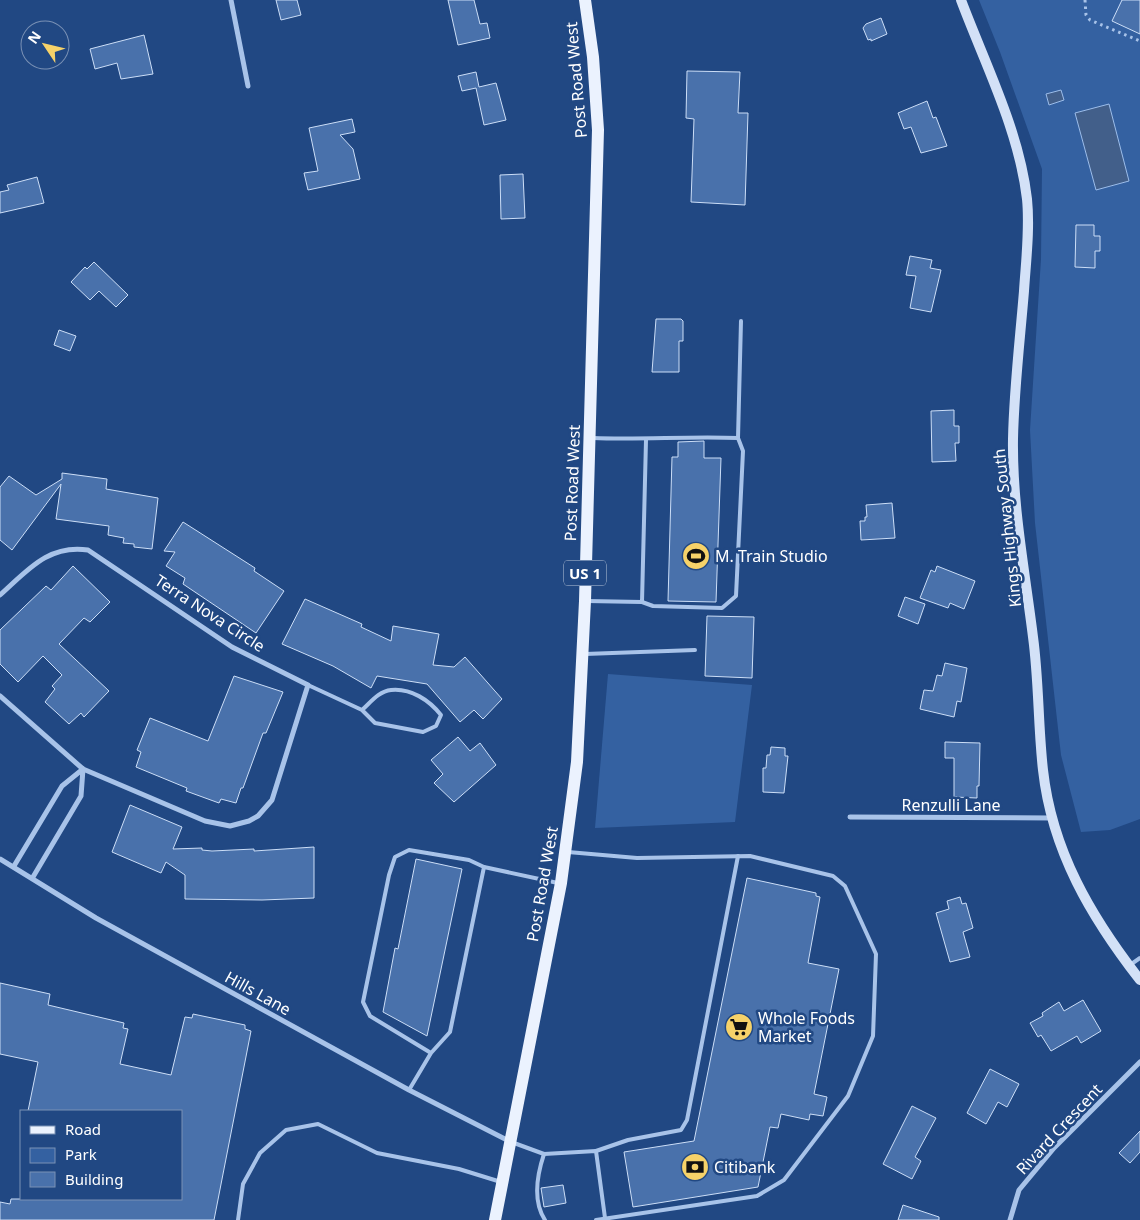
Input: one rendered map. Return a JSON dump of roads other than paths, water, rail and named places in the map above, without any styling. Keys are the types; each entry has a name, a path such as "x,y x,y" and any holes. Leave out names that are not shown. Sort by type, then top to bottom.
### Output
{"main road":[{"name":"Post Road West","path":"509,1141 566,851 577,762 585,601 598,130 593,57 585,0"},
{"name":"US 1","path":"495,1220 509,1141"}],"street":[{"path":"231,0 248,86"},
{"name":"Kings Highway South","path":"961,0 1012,135 1027,202 1028,246 1013,440 1014,483 1035,652 1043,771 1052,818 1062,850 1088,906 1108,940 1140,980"},
{"name":"Terra Nova Circle","path":"0,595 40,560 55,551 77,548 88,550 232,646 308,685"},
{"path":"0,696 83,769 214,824 230,826 249,821 258,816 272,800 308,685"},
{"path":"14,866 62,786 83,769"},
{"path":"33,877 81,796 83,769"},
{"name":"Renzulli Lane","path":"850,817 1052,818"},
{"name":"Hills Lane","path":"0,859 33,877 96,918 409,1090 509,1141"},
{"name":"Rivard Crescent","path":"1010,1220 1019,1190 1054,1148 1140,1062"}],"lane":[{"path":"585,601 642,602 652,606 722,608 736,596 743,450 738,438 741,322"},
{"path":"590,438 646,440 689,436 738,438"},
{"path":"642,602 646,440"},
{"path":"583,654 695,650"},
{"path":"308,685 362,710 375,723 423,732 436,726 441,715 433,705 420,695 390,690 376,696 362,710"},
{"path":"431,1053 370,1016 363,1002 395,857 409,850 469,860 484,867 560,883"},
{"path":"566,851 637,858 750,856 833,876 845,886 876,954 873,1036 848,1096 784,1180 757,1196 596,1220"},
{"path":"509,1141 526,1149 544,1154 596,1151 628,1140 681,1130 687,1120 738,856"},
{"path":"409,1090 431,1053 450,1032 484,867"},
{"path":"1129,966 1140,958"},
{"path":"238,1220 244,1184 260,1153 286,1130 318,1124 377,1153 459,1169 501,1182"},
{"path":"596,1151 605,1218"},
{"path":"544,1154 536,1178 540,1213 545,1220"}],"place":[{"name":"M. Train Studio","path":"696,556"},
{"name":"Whole Foods Market","path":"739,1027"},
{"name":"Citibank","path":"695,1167"}]}
